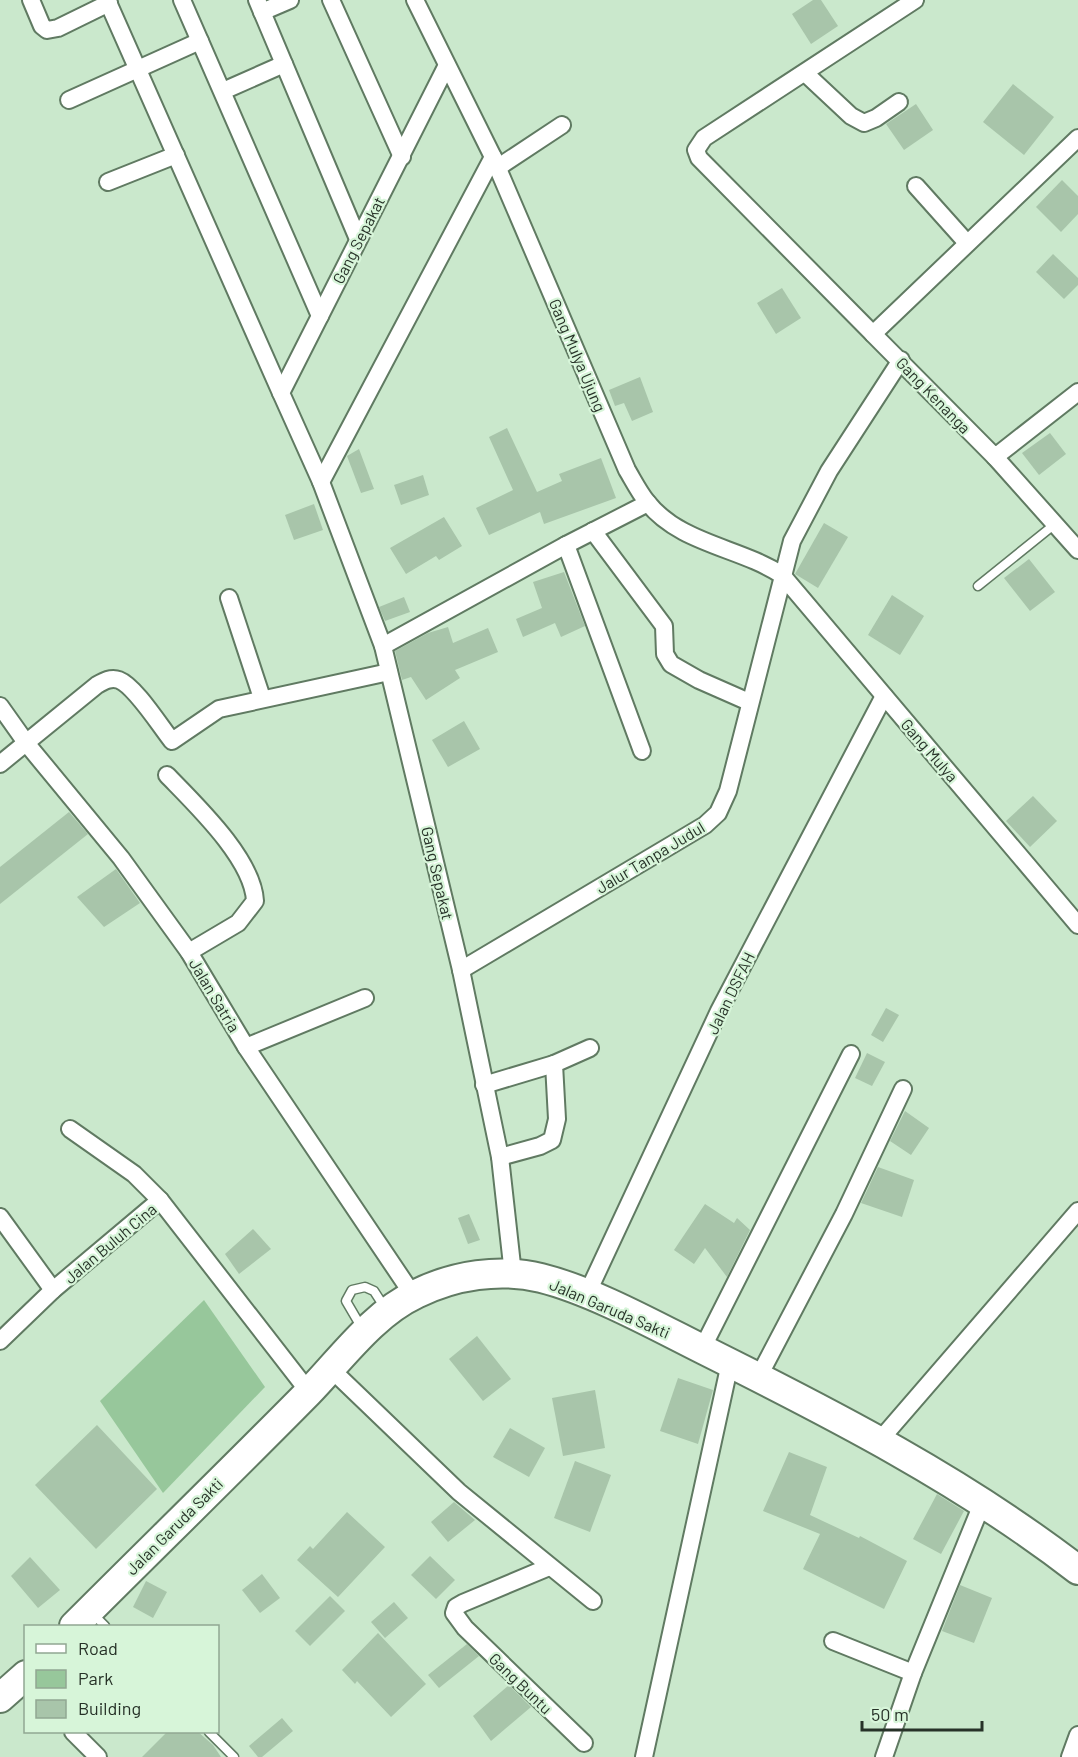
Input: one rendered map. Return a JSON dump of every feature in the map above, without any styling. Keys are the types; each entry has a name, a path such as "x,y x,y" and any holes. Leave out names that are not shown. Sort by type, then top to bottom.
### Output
{"highway":[{"name":"Jalan Garuda Sakti","path":"89,1621 365,1332 413,1295 464,1277 513,1274 541,1278 587,1294 759,1376 880,1440 943,1477 1078,1570"},
{"path":"0,1698 24,1678"}],"street":[{"path":"31,0 47,30 58,28 108,2 281,393"},
{"path":"182,0 320,316"},
{"path":"290,0 260,6 358,239"},
{"path":"332,0 402,157"},
{"path":"415,0 446,67"},
{"path":"899,102 876,118 864,123 851,116 805,73 915,0"},
{"path":"69,100 200,41"},
{"path":"223,91 284,64"},
{"name":"Gang Sepakat","path":"446,67 281,393 321,482 383,646 461,970 500,1157 513,1274"},
{"name":"Gang Mulya Ujung","path":"446,67 495,162 627,470 648,503 687,533 741,553 782,575"},
{"name":"Gang Kenanga","path":"805,73 704,138 697,146 697,154 901,360 994,457 1078,550"},
{"path":"321,482 495,162 562,125"},
{"path":"873,334 1078,138"},
{"path":"108,183 176,155"},
{"path":"916,186 967,243"},
{"name":"Jalur Tanpa Judul","path":"461,970 712,819 726,799 792,541 812,501 901,360"},
{"path":"994,457 1078,392"},
{"path":"383,646 566,545 648,503"},
{"path":"593,531 664,626 665,654 671,664 699,680 749,702"},
{"path":"566,545 642,751"},
{"name":"Gang Mulya","path":"782,575 1078,925"},
{"path":"229,598 262,698"},
{"path":"0,764 97,685 108,679 120,680 131,689 172,741 219,709 389,672"},
{"name":"Jalan DSFAH","path":"587,1294 720,1011 884,696"},
{"name":"Jalan Satria","path":"0,706 27,744 121,858 189,952 246,1047 413,1295"},
{"path":"167,775 232,849 255,888 255,901 238,923 189,952"},
{"path":"246,1047 365,998"},
{"path":"484,1085 554,1064 590,1048"},
{"path":"702,1349 851,1054"},
{"path":"500,1157 540,1146 553,1138 557,1119 554,1064"},
{"path":"759,1376 844,1214 903,1089"},
{"path":"70,1129 134,1174 160,1200"},
{"name":"Jalan Buluh Cina","path":"0,1217 53,1290 160,1200 309,1392"},
{"path":"880,1440 1078,1210"},
{"path":"0,1341 53,1290"},
{"path":"644,1757 730,1363"},
{"path":"331,1370 459,1492 593,1601"},
{"path":"884,1757 913,1673 982,1504"},
{"name":"Gang Buntu","path":"549,1567 463,1602 456,1607 454,1613 460,1622 584,1743"},
{"path":"833,1641 913,1673"},
{"path":"75,1733 98,1757"},
{"path":"1070,1757 1078,1735"}],"lane":[{"path":"978,586 1055,524"},
{"path":"365,1332 346,1301 352,1290 364,1287 374,1291 388,1314"},
{"path":"210,1733 234,1757"}],"green space":[{"path":"204,1300 265,1387 163,1493 100,1401"}],"building":[{"path":"813,0 821,0 838,26 811,44 792,14"},
{"path":"1013,84 1054,117 1024,155 983,122"},
{"path":"916,104 933,130 904,150 886,124"},
{"path":"1062,180 1078,196 1078,214 1061,232 1036,207"},
{"path":"1053,254 1078,278 1078,285 1064,299 1036,272"},
{"path":"782,288 801,318 776,334 757,303"},
{"path":"640,377 653,412 632,421 624,403 615,406 609,390"},
{"path":"507,428 537,492 562,481 559,474 601,458 616,498 544,524 540,512 489,535 476,508 513,490 489,437"},
{"path":"1050,433 1066,454 1039,475 1022,453"},
{"path":"359,449 374,489 361,493 347,456"},
{"path":"423,475 429,495 401,505 394,485"},
{"path":"314,504 323,530 294,540 285,515"},
{"path":"444,517 462,546 439,560 436,556 406,574 390,548"},
{"path":"824,523 848,537 818,588 795,574"},
{"path":"1029,559 1055,592 1030,611 1004,578"},
{"path":"564,572 585,626 561,637 555,623 523,637 516,619 542,608 533,582"},
{"path":"892,595 924,616 900,655 868,635"},
{"path":"404,597 410,612 385,621 379,607"},
{"path":"448,627 453,643 488,628 498,652 455,670 460,678 426,700 411,677 402,680 395,651 428,633"},
{"path":"464,721 480,749 448,767 432,740"},
{"path":"1033,796 1057,821 1030,847 1006,821"},
{"path":"69,812 88,834 0,904 0,867"},
{"path":"116,869 140,903 104,927 77,897"},
{"path":"886,1008 899,1015 883,1042 871,1035"},
{"path":"867,1053 885,1062 872,1086 855,1078"},
{"path":"905,1111 929,1128 911,1155 890,1141"},
{"path":"878,1167 914,1180 902,1217 861,1203"},
{"path":"705,1204 734,1223 737,1218 750,1230 727,1277 705,1248 694,1264 674,1250"},
{"path":"469,1214 480,1240 468,1244 458,1218"},
{"path":"253,1229 271,1249 239,1274 225,1254"},
{"path":"477,1336 511,1379 483,1401 449,1359"},
{"path":"678,1378 713,1390 698,1444 660,1431"},
{"path":"595,1390 605,1448 563,1456 552,1398"},
{"path":"97,1425 157,1489 96,1549 35,1485"},
{"path":"510,1428 545,1448 529,1477 493,1457"},
{"path":"789,1452 827,1467 810,1515 859,1538 860,1536 907,1561 884,1609 803,1569 820,1534 763,1511"},
{"path":"575,1461 611,1475 590,1532 554,1518"},
{"path":"937,1494 964,1511 941,1554 913,1539"},
{"path":"454,1502 475,1520 448,1542 431,1522"},
{"path":"347,1512 385,1547 338,1597 297,1560 310,1546 313,1549"},
{"path":"430,1556 455,1580 436,1599 411,1575"},
{"path":"30,1557 60,1590 38,1608 11,1576"},
{"path":"262,1574 280,1598 260,1613 242,1590"},
{"path":"146,1581 167,1592 153,1618 133,1607"},
{"path":"960,1585 992,1598 974,1643 942,1631"},
{"path":"330,1596 345,1611 310,1646 295,1631"},
{"path":"394,1602 408,1618 385,1638 371,1622"},
{"path":"378,1633 426,1684 391,1717 357,1681 355,1684 342,1670"},
{"path":"467,1644 479,1656 439,1688 428,1675"},
{"path":"509,1685 531,1707 491,1741 473,1716"},
{"path":"282,1718 293,1731 262,1757 258,1757 249,1746"},
{"path":"166,1733 199,1733 213,1745 221,1757 142,1757"}]}
